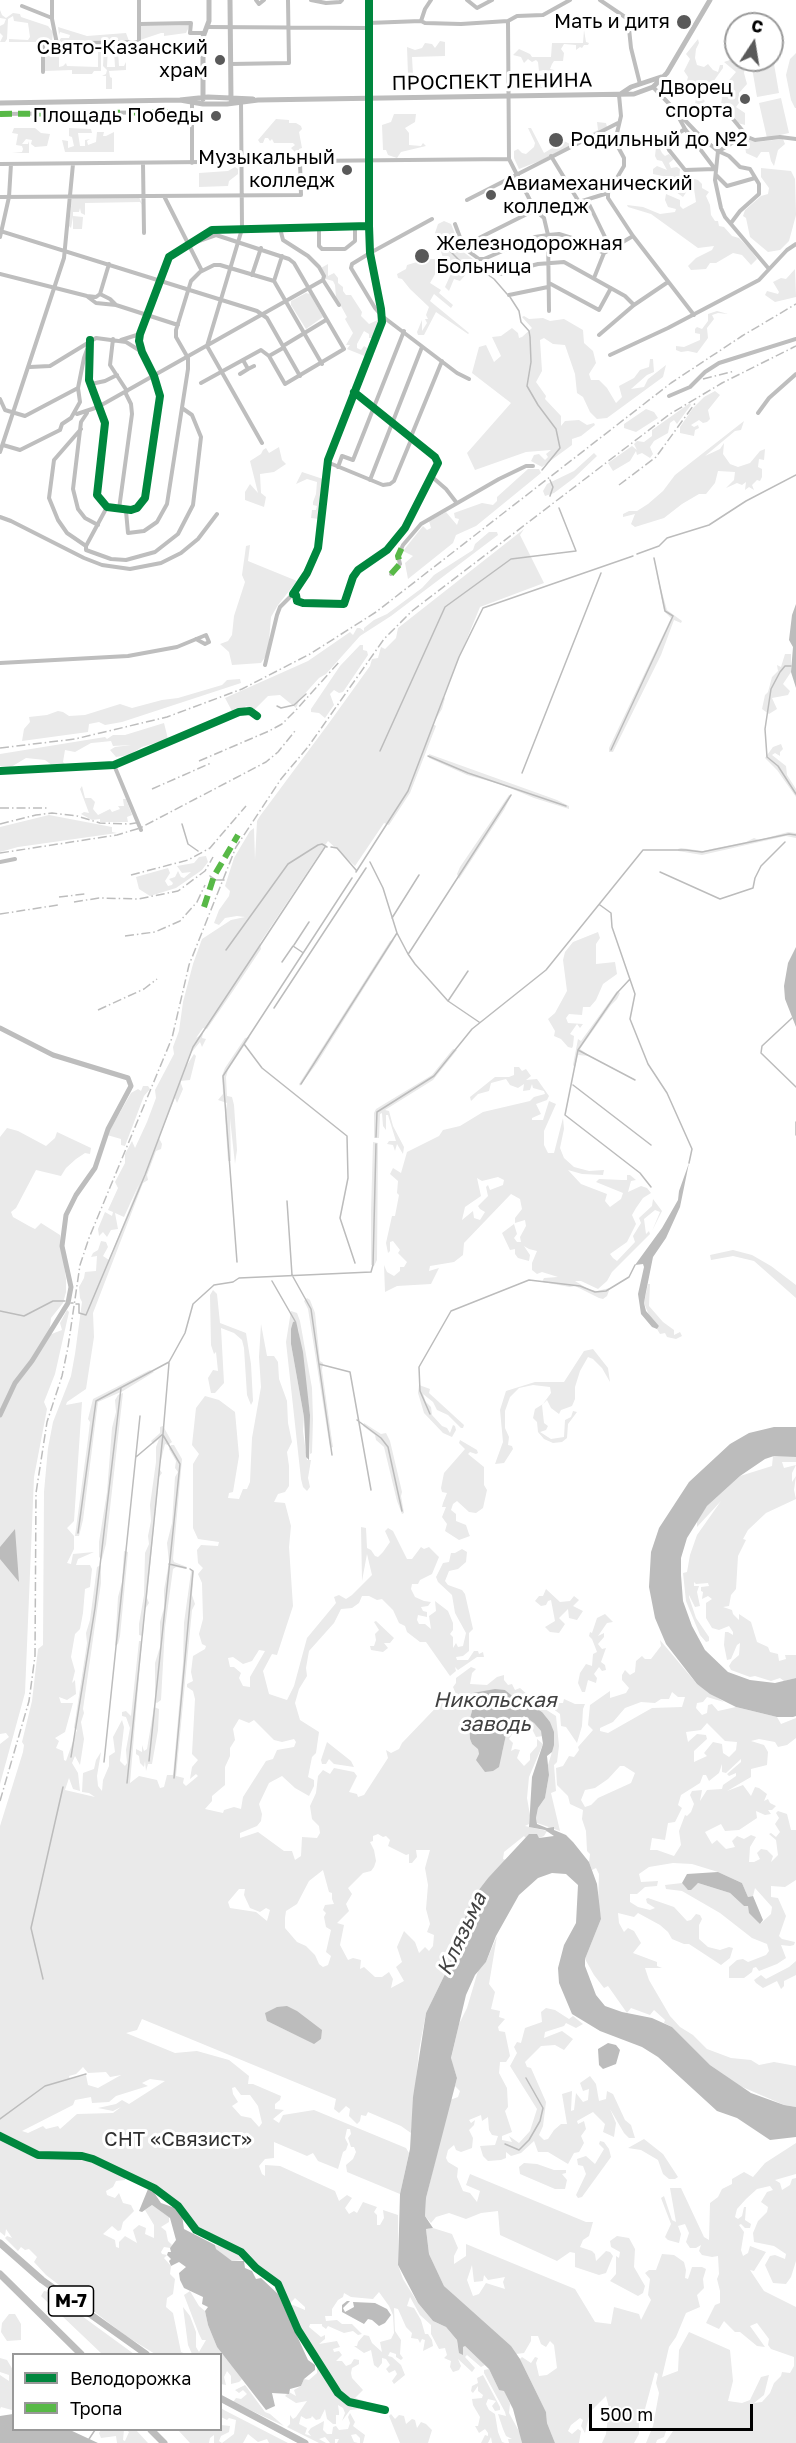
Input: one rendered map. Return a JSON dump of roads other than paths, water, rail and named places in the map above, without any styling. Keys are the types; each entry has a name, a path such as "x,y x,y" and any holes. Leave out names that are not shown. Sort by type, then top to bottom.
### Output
{"highway":[{"name":"М-7","path":"0,2243 42,2280 143,2353"},
{"path":"0,2274 79,2353"},
{"path":"0,2280 73,2353"},
{"path":"222,2399 305,2443"},
{"path":"152,2431 164,2443"},
{"path":"158,2431 170,2443"}],"main road":[{"path":"203,100 205,30 209,21 209,0"},
{"path":"227,104 232,97 230,0"},
{"name":"ПРОСПЕКТ ЛЕНИНА","path":"0,103 203,100 227,104 240,100 634,94 652,87 663,76 710,0"},
{"path":"619,95 631,87 663,76"},
{"path":"641,84 648,85 646,90"},
{"path":"631,87 630,93 634,94"},
{"name":"ПРОСПЕКТ ЛЕНИНА","path":"180,100 192,102 232,97 240,100"},
{"path":"0,1028 53,1055 128,1078 131,1086 108,1129 95,1168 76,1195 66,1215 62,1246 70,1293 63,1312 11,1389 0,1415"}],"street":[{"path":"52,0 52,19 57,44"},
{"path":"43,72 43,44 139,42 139,0"},
{"path":"256,0 260,4 264,0"},
{"path":"231,64 289,63 288,0"},
{"path":"311,0 326,3 342,0"},
{"path":"265,665 280,607 294,594 318,548 327,462 382,322 370,253 369,0"},
{"path":"421,21 431,0"},
{"path":"467,0 477,8 492,0"},
{"path":"140,24 191,23 190,33 231,28 368,26 421,21 461,24 508,21 517,16 543,15 570,0"},
{"path":"600,0 628,19 641,84"},
{"path":"22,6 52,19"},
{"path":"508,21 509,159 535,210 544,218 548,235 549,311"},
{"path":"652,87 676,113 718,151 729,156 740,167 750,169 759,184 759,194 740,211 731,223"},
{"path":"619,95 621,116 618,122 617,145 624,158 624,166 608,193 608,198 633,236 694,315"},
{"path":"240,100 242,229 207,346 262,443"},
{"path":"192,102 192,163"},
{"path":"0,114 183,112"},
{"path":"676,113 715,169"},
{"path":"729,113 746,136 754,140 780,137 796,139"},
{"path":"467,200 618,122"},
{"path":"685,129 668,140 666,143 669,150 685,170 715,169"},
{"path":"718,151 735,141 742,130"},
{"path":"718,151 715,169 716,189 721,208 769,269"},
{"path":"551,156 579,202 608,193"},
{"path":"0,164 509,159"},
{"path":"0,197 301,195 300,162"},
{"path":"143,163 144,233"},
{"path":"0,237 9,197 11,164"},
{"path":"0,452 30,367 66,251 73,164"},
{"path":"716,174 727,186 755,178"},
{"path":"164,196 202,271"},
{"path":"587,200 606,237 604,253 594,278"},
{"path":"479,238 535,210"},
{"path":"432,219 370,253 352,264 351,267 382,316 422,347 470,379"},
{"path":"455,224 464,248 479,259 484,259 534,237 558,234 604,253"},
{"path":"319,227 319,246 322,249 345,249 355,241 355,226"},
{"path":"90,340 91,384 105,423 96,487 100,501 107,507 126,511 137,508 145,498 160,396 139,342 169,258 195,242 202,234 212,230 369,226"},
{"path":"280,228 283,240 315,262 339,305"},
{"path":"1,231 220,298 263,315 300,376"},
{"path":"195,242 216,235 282,256 294,263 344,349 285,384 269,356 261,350 201,383"},
{"path":"604,253 633,236"},
{"path":"610,355 694,315 759,280 786,250 796,244"},
{"path":"252,274 261,249"},
{"path":"274,281 282,256"},
{"path":"500,274 549,262 564,262 626,296 634,305"},
{"path":"0,274 96,297 100,294 109,264"},
{"path":"126,511 128,533 150,528 157,522 167,504 188,358 176,337 191,281 202,271 213,266 230,267 274,281 322,364"},
{"path":"77,414 88,412 126,392 323,280"},
{"path":"599,335 634,305 668,282"},
{"path":"509,295 549,285 598,310 610,288"},
{"path":"100,294 110,298 116,305"},
{"path":"87,296 96,303 116,305 178,325"},
{"path":"269,356 326,320"},
{"path":"338,467 342,456 353,460 404,332"},
{"path":"120,340 140,334"},
{"path":"30,367 50,366 96,338 120,340 133,345 142,352"},
{"path":"113,339 110,365 126,392 132,414 119,509"},
{"path":"669,396 690,387 705,372 719,363 796,339"},
{"path":"3,445 20,450 60,430 62,424 70,418 80,402 78,388 90,340"},
{"path":"370,480 422,347"},
{"path":"243,360 248,369"},
{"path":"327,462 383,485 394,482 442,361"},
{"path":"240,374 254,366"},
{"path":"758,413 769,398 796,374"},
{"path":"91,384 117,375"},
{"path":"0,399 5,410 25,416 78,388"},
{"path":"294,594 297,601 344,604 353,577 358,570 387,550 400,534 412,515 437,460 354,392"},
{"path":"81,429 54,460 49,498 58,520 67,533 86,546 86,550 95,555 118,561 126,560 155,552 178,534 193,505 201,437 192,416 182,408"},
{"path":"88,412 81,422 73,489 75,501 85,518 98,525"},
{"path":"391,574 400,564 399,552 415,531 432,516 526,466 533,466"},
{"path":"431,476 446,489 456,502"},
{"path":"86,546 107,507"},
{"path":"0,517 84,558 102,565 130,569 151,566 181,553 196,541 217,514"},
{"path":"0,663 128,656 177,647 196,639 206,635 209,642 208,644 196,639"},
{"path":"0,771 114,765 239,712 250,711 257,716"},
{"path":"114,765 141,830"},
{"path":"0,862 15,859"},
{"path":"0,2136 38,2155 82,2156 93,2159 154,2188 178,2206 196,2230 242,2253 256,2268 278,2284 298,2330 321,2363 338,2394 350,2402 385,2410"}],"water":[{"path":"796,604 796,688 791,672 793,647 789,640 792,615"},
{"path":"796,947 796,1027 785,999 784,986 788,963"},
{"path":"689,1163 680,1207 666,1238 653,1257 646,1292 644,1303 646,1311 659,1326 657,1329 652,1327 641,1314 638,1294 644,1267 643,1264 635,1265 662,1228 678,1200"},
{"path":"296,1321 303,1352 310,1415 309,1460 306,1457 304,1417 291,1344 291,1329 293,1322"},
{"path":"774,1427 796,1427 796,1457 774,1456 765,1459 740,1476 707,1506 687,1538 681,1558 681,1575 683,1601 692,1626 705,1650 728,1672 750,1680 775,1683 796,1678 796,1716 793,1717 777,1717 736,1707 710,1694 697,1684 666,1644 655,1618 649,1587 651,1552 659,1528 689,1482 730,1444 749,1433"},
{"path":"15,1529 19,1582 0,1559 0,1547"},
{"path":"495,1689 505,1690 542,1712 554,1732 552,1752 547,1756 549,1775 545,1798 538,1808 536,1818 537,1824 547,1828 554,1827 554,1830 566,1835 573,1842 589,1862 597,1884 601,1919 585,1959 585,1966 596,1995 605,2006 652,2018 672,2027 710,2065 751,2093 796,2107 796,2137 770,2140 737,2118 717,2111 658,2057 642,2047 600,2031 572,2014 559,1983 558,1968 564,1945 576,1923 578,1885 566,1874 552,1873 538,1878 519,1895 496,1936 486,1962 475,1975 466,1995 451,2058 457,2078 426,2198 425,2216 433,2228 426,2229 429,2254 444,2286 511,2346 520,2359 546,2412 547,2423 555,2443 522,2443 513,2409 504,2391 499,2390 489,2369 465,2346 463,2355 459,2353 457,2340 446,2327 433,2321 418,2303 398,2265 400,2194 410,2149 413,2097 426,2013 447,1970 471,1900 529,1834 537,1834 539,1838 554,1836 545,1830 529,1827 532,1777 543,1744 541,1731 534,1723 524,1716 513,1725 506,1735 499,1767 493,1771 485,1772 476,1760 479,1754 470,1739 469,1722 473,1707 466,1699 471,1698 473,1693"},
{"path":"718,1872 742,1883 748,1897 753,1896 763,1920 760,1924 749,1913 748,1906 744,1906 730,1893 698,1883 688,1890 682,1883 687,1874"},
{"path":"287,2006 322,2030 321,2039 314,2044 267,2021 265,2013 277,2007"},
{"path":"608,2043 616,2045 620,2050 616,2064 603,2069 599,2065 598,2049"},
{"path":"148,2189 153,2191 161,2203 175,2208 182,2215 184,2229 215,2245 216,2249 232,2261 244,2261 245,2268 252,2271 256,2279 261,2278 278,2294 308,2360 315,2365 315,2370 304,2379 301,2386 290,2389 289,2394 272,2393 275,2406 266,2410 217,2347 208,2325 205,2311 208,2307 202,2304 203,2297 184,2288 180,2280 179,2273 186,2267 179,2262 171,2266 169,2261 171,2259 167,2255 171,2252 170,2248 176,2240 170,2218 152,2205 142,2212 139,2211"},
{"path":"350,2301 343,2308 345,2312 354,2307 353,2302 375,2303 387,2309 391,2315 385,2323 379,2326 368,2319 364,2324 342,2312 342,2305"},
{"path":"12,2414 12,2431 72,2431 98,2443 0,2443 0,2416"}],"waterway":[{"path":"442,243 462,263 477,267 494,279 507,294"},
{"path":"510,297 519,311 521,322 529,331 531,362 527,386 556,429 560,448 542,470"},
{"path":"637,554 659,546 667,538 709,525 746,501 796,475"},
{"path":"550,480 553,487 550,496"},
{"path":"380,751 445,607 511,559 576,551 559,508"},
{"path":"356,872 408,791 459,657 483,608 633,556"},
{"path":"611,750 673,616 665,611 654,558"},
{"path":"522,773 601,573"},
{"path":"791,666 785,666 771,689 765,729 767,757 778,766 796,794"},
{"path":"277,706 281,708 294,705 306,694"},
{"path":"428,756 468,773 566,806"},
{"path":"409,953 511,795"},
{"path":"182,824 188,844 198,851"},
{"path":"376,1137 377,1112 434,1076 472,1029 546,970 643,850 702,852 789,834 796,835"},
{"path":"660,872 720,899 753,888 761,866 785,842"},
{"path":"226,950 288,864 318,845 322,844 327,847"},
{"path":"76,1304 79,1304 79,1313 86,1315 145,1175 193,1047 325,847"},
{"path":"331,847 337,848 356,870"},
{"path":"370,862 383,888 397,933 408,954 448,1001 468,971"},
{"path":"274,1008 366,868"},
{"path":"392,918 419,875"},
{"path":"210,876 216,880 224,880"},
{"path":"237,1262 223,1076 352,878"},
{"path":"600,905 611,913 612,927 635,994 630,1019 648,1064 667,1093 692,1149 689,1163"},
{"path":"294,945 309,922"},
{"path":"301,1084 397,933"},
{"path":"282,962 293,946 302,952"},
{"path":"630,979 617,993 578,1050 635,1080"},
{"path":"448,1001 479,1022"},
{"path":"792,1018 762,1046 761,1053 796,1087"},
{"path":"244,1044 262,1068 347,1136 348,1178 340,1218 355,1263"},
{"path":"578,1050 565,1115 640,1173 651,1187"},
{"path":"573,1085 651,1145"},
{"path":"796,1122 796,1135"},
{"path":"78,1533 96,1401 169,1362 185,1333 193,1304 214,1285 233,1282 239,1278 371,1272 376,1144"},
{"path":"287,1201 292,1275 311,1309 332,1455"},
{"path":"430,1414 420,1391 419,1367 451,1311 529,1280 580,1286 595,1292 606,1291 629,1277 635,1265"},
{"path":"272,1281 295,1321"},
{"path":"0,1311 24,1316 53,1301 65,1301"},
{"path":"136,1457 163,1434 169,1363"},
{"path":"319,1364 350,1372 371,1490"},
{"path":"71,1757 95,1608 121,1388"},
{"path":"104,1762 140,1416"},
{"path":"357,1420 381,1438 388,1447 402,1511"},
{"path":"127,1783 163,1434"},
{"path":"149,1761 180,1464 163,1435"},
{"path":"169,1564 186,1568"},
{"path":"174,1778 193,1571 190,1569"},
{"path":"43,1979 31,1928 63,1787"},
{"path":"0,2119 45,2086 86,2074"},
{"path":"505,2144 519,2150 529,2140 540,2121 543,2108 526,2078"},
{"path":"89,2439 94,2431"}],"railway":[{"path":"0,748 75,739 167,717 242,689 310,654 376,612 671,383 796,304"},
{"path":"0,1801 29,1701 35,1656 36,1493 47,1422 62,1376 68,1347 80,1265 89,1238 172,1038 189,965 236,847 281,779 308,747 384,639 412,611 670,414 722,383 796,346"},
{"path":"703,379 735,371"},
{"path":"619,485 656,457 696,402"},
{"path":"199,761 282,724 340,661"},
{"path":"0,853 117,835 140,828 266,762 278,752 295,731"},
{"path":"152,789 211,763"},
{"path":"131,875 188,860 210,848 246,806"},
{"path":"0,808 48,808"},
{"path":"0,824 52,813 77,816 100,823 141,822"},
{"path":"74,902 99,898 138,899 178,891 205,871 213,857"},
{"path":"125,936 155,932 180,921 197,902 205,885"},
{"path":"59,897 85,894"},
{"path":"0,914 58,905"},
{"path":"98,1010 144,989 157,979"}],"place":[{"name":"Мать и дитя","path":"684,22"},
{"name":"Свято-Казанский храм","path":"220,60"},
{"name":"Дворец спорта","path":"745,99"},
{"name":"Площадь Победы","path":"216,116"},
{"name":"Родильный до №2","path":"556,140"},
{"name":"Музыкальный колледж","path":"347,170"},
{"name":"Авиамеханический колледж","path":"491,195"},
{"name":"Железнодорожная Больница","path":"422,256"}],"water label":[{"name":"Никольская заводь","path":"495,1712"},
{"name":"Клязьма","path":"462,1934"}],"park label":[{"name":"СНТ «Связист»","path":"178,2140"}]}
